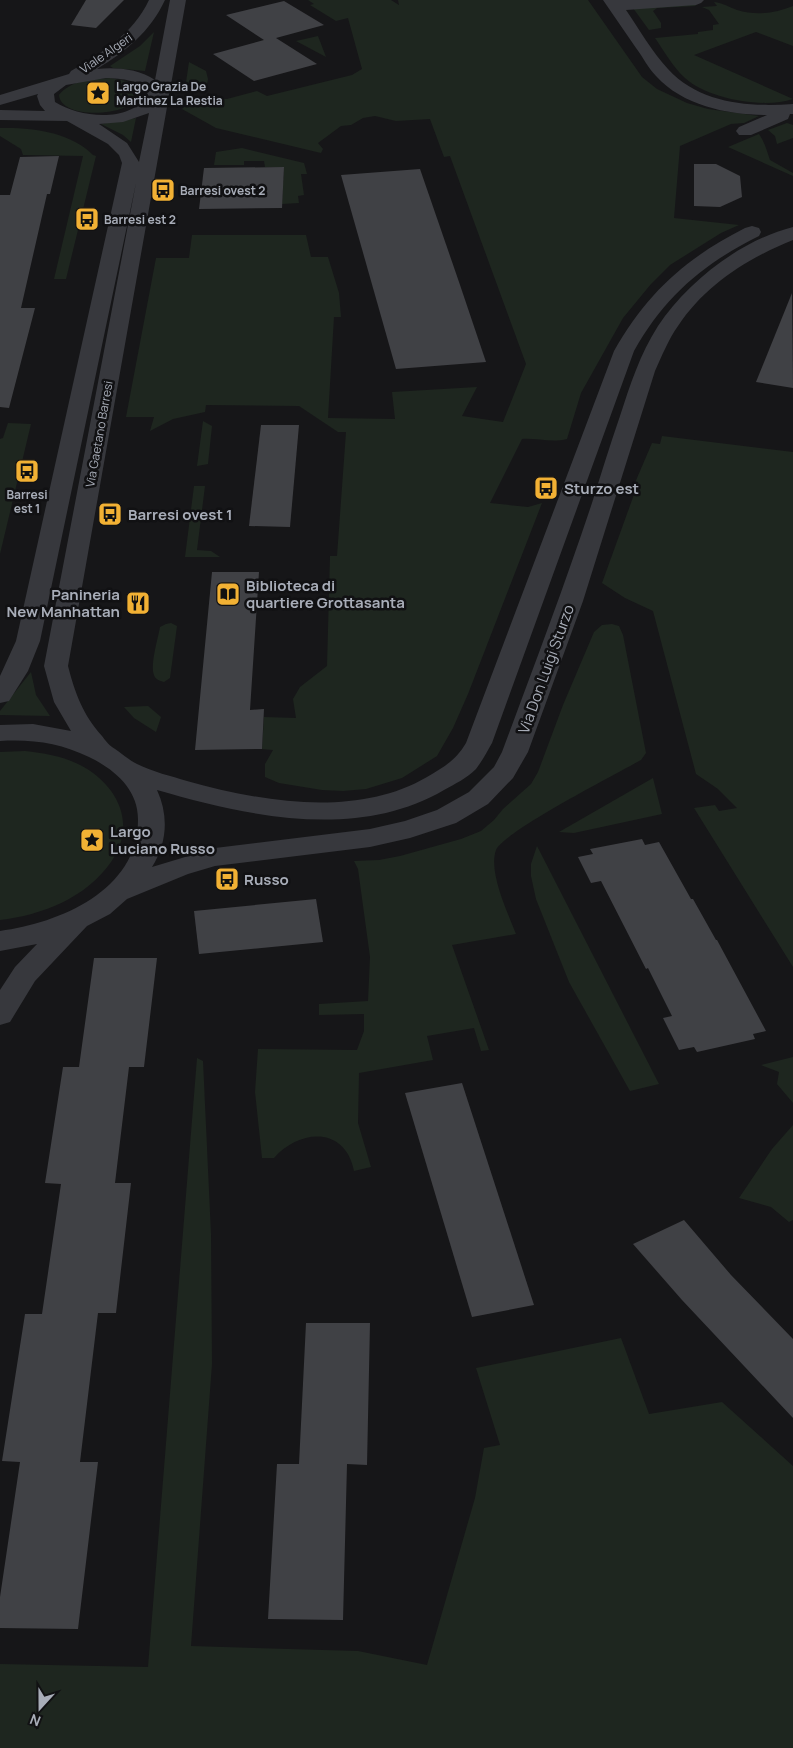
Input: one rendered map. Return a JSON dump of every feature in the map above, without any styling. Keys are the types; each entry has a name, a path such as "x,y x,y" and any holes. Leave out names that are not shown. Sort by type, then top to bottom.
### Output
{"street":[{"name":"Viale Algeri","path":"64,81 97,62 130,38 143,24 157,0"},
{"path":"0,115 70,116 96,119 121,117 141,110 158,96 178,0"},
{"path":"613,3 696,0"},
{"path":"613,3 662,74 686,91 724,105 747,109 773,111 793,109"},
{"path":"0,100 90,74 137,77 151,85 158,96"},
{"name":"Via Gaetano Barresi","path":"0,695 16,671 28,641 131,163 127,152 115,141 70,116 52,110 45,101 48,91 64,81"},
{"name":"Via Gaetano Barresi","path":"100,750 78,726 73,717 61,692 56,666 158,96"},
{"path":"745,131 793,109"},
{"path":"0,733 42,733 73,740 100,750 130,771 166,785 222,798 289,808 337,811 369,808 420,794 442,781 467,762 479,743 620,360 636,326 668,288 718,250 750,233 793,217"},
{"name":"Via Don Luigi Sturzo","path":"118,892 161,874 214,858 363,840 404,831 446,816 486,790 503,772 515,752 571,601 645,371 664,332 673,318 700,287 748,254 793,233"},
{"path":"0,1014 25,974 81,918 118,892 136,872 148,850 153,829 151,808 144,788 130,771"},
{"path":"0,941 51,931 81,918"}],"shaded area":[{"path":"308,0 391,0 399,5 398,0 588,0 642,77 657,89 687,103 708,109 759,116 744,123 731,124 680,146 674,218 739,225 721,233 670,265 651,284 623,318 581,393 567,439 556,441 522,439 490,503 528,507 542,503 468,694 453,728 437,756 402,778 366,789 343,791 322,790 279,783 265,777 265,764 273,750 262,749 264,717 296,718 293,699 300,687 327,666 330,556 337,556 346,432 338,432 299,406 206,405 205,412 173,419 150,431 154,417 126,417 156,258 189,258 192,235 306,235 311,257 328,257 339,293 341,317 334,317 328,418 395,419 392,392 477,387 462,416 503,422 526,364 450,156 444,157 430,119 396,121 375,116 363,118 351,125 341,126 318,143 323,149 321,153 216,128 182,109 192,99 227,99 257,91 267,96 352,75 362,69 348,18 336,21 310,5 314,4"},
{"path":"714,2 752,13 773,12 793,6 793,46 756,32 694,55 793,99 767,103 722,97 695,85 677,69 655,38 698,34 698,32 713,30 713,25 719,24 709,10 702,7 717,6"},
{"path":"694,3 696,6 657,8 653,11 661,23 661,28 649,30 633,8"},
{"path":"154,32 145,71 113,68 110,66 140,46"},
{"path":"318,36 326,57 296,41"},
{"path":"189,62 206,71 207,84 194,89 185,89"},
{"path":"110,78 124,80 136,86 142,93 136,101 126,107 98,113 72,109 63,103 59,95 76,83"},
{"path":"136,118 131,142 123,135 101,124"},
{"path":"787,123 793,125 793,138 777,144 775,136 768,130"},
{"path":"0,128 50,132 74,141 96,156 66,279 54,279 83,156 23,155 21,149 0,136"},
{"path":"759,134 770,160 793,173 793,176 728,147"},
{"path":"242,148 304,163 307,174 301,174 304,195 298,196 299,203 282,204 284,167 265,167 264,161 244,161 244,165 214,165 216,152"},
{"path":"203,421 212,426 208,464 197,466"},
{"path":"8,423 31,424 0,554 0,439 3,438"},
{"path":"662,436 793,452 793,967 694,808 715,805 719,811 737,808 718,789 696,774 653,611 625,598 602,583 636,489 641,488 634,485 652,443 660,444"},
{"path":"194,486 205,486 197,550 211,551 220,557 185,557"},
{"path":"171,623 177,626 170,678 164,682 158,680 155,676 153,670 154,658 160,627"},
{"path":"612,624 619,626 623,635 646,753 641,760 562,803 518,830 503,841 496,850 494,859 497,881 516,934 452,945 489,1050 481,1051 474,1028 427,1036 433,1060 359,1073 358,1123 371,1167 354,1171 349,1156 341,1146 332,1139 320,1137 296,1141 274,1158 262,1158 255,1092 258,1049 357,1050 364,1031 364,1014 319,1015 319,1004 368,1001 370,957 358,869 354,861 379,860 400,856 461,839 481,831 494,820 503,809 531,784 538,772 563,705 594,632 602,625"},
{"path":"31,672 36,695 50,716 0,715 0,711"},
{"path":"148,706 161,717 156,732 134,718 124,707"},
{"path":"25,751 67,759 93,773 113,794 120,806 123,833 119,848 111,862 89,886 62,903 47,909 16,918 0,920 0,752"},
{"path":"653,778 662,814 574,833 559,832"},
{"path":"537,846 659,1084 630,1091 569,982 536,899 531,876 531,864"},
{"path":"793,1057 793,1103 777,1084 779,1072 761,1065"},
{"path":"197,1058 203,1061 211,1234 212,1364 191,1646 358,1651 427,1665 475,1498 484,1448 500,1445 476,1368 621,1338 649,1414 722,1402 793,1466 793,1748 0,1748 0,1664 148,1667"},
{"path":"793,1125 793,1220 789,1222 771,1207 739,1198 772,1149"}],"building":[{"path":"86,0 124,0 96,28 71,25"},
{"path":"284,1 324,25 276,38 317,64 254,81 213,54 264,40 226,15"},
{"path":"59,156 50,194 47,194 21,308 35,308 9,408 0,407 0,195 10,195 20,157"},
{"path":"694,164 716,164 740,176 742,197 720,207 694,206"},
{"path":"284,167 282,208 199,209 204,168"},
{"path":"420,169 486,362 396,369 341,175"},
{"path":"792,293 793,388 756,382"},
{"path":"261,425 299,425 290,527 249,526"},
{"path":"212,572 259,572 250,710 264,709 262,749 195,750"},
{"path":"642,839 645,845 659,842 717,940 766,1031 753,1034 755,1039 697,1052 694,1047 679,1050 663,1018 672,1016 648,968 646,969 601,881 591,883 578,857 593,854 590,849"},
{"path":"316,899 323,942 199,954 194,911"},
{"path":"94,958 157,958 144,1067 129,1067 115,1183 131,1183 116,1313 98,1313 80,1462 98,1462 78,1629 0,1628 0,1597 20,1462 2,1461 25,1314 42,1314 61,1184 45,1183 63,1067 79,1067"},
{"path":"462,1083 534,1305 472,1317 405,1093"},
{"path":"684,1220 731,1275 793,1339 793,1418 682,1300 633,1244"},
{"path":"306,1323 370,1323 367,1465 347,1464 343,1620 268,1619 277,1464 299,1464"}],"place":[{"name":"Largo Grazia De Martinez La Restia","path":"98,93"},
{"name":"Barresi ovest 2","path":"163,190"},
{"name":"Barresi est 2","path":"87,219"},
{"name":"Barresi est 1","path":"27,471"},
{"name":"Sturzo est","path":"546,488"},
{"name":"Barresi ovest 1","path":"110,514"},
{"name":"Biblioteca di quartiere Grottasanta","path":"228,594"},
{"name":"Panineria New Manhattan","path":"138,603"},
{"name":"Largo Luciano Russo","path":"92,840"},
{"name":"Russo","path":"227,879"}]}
